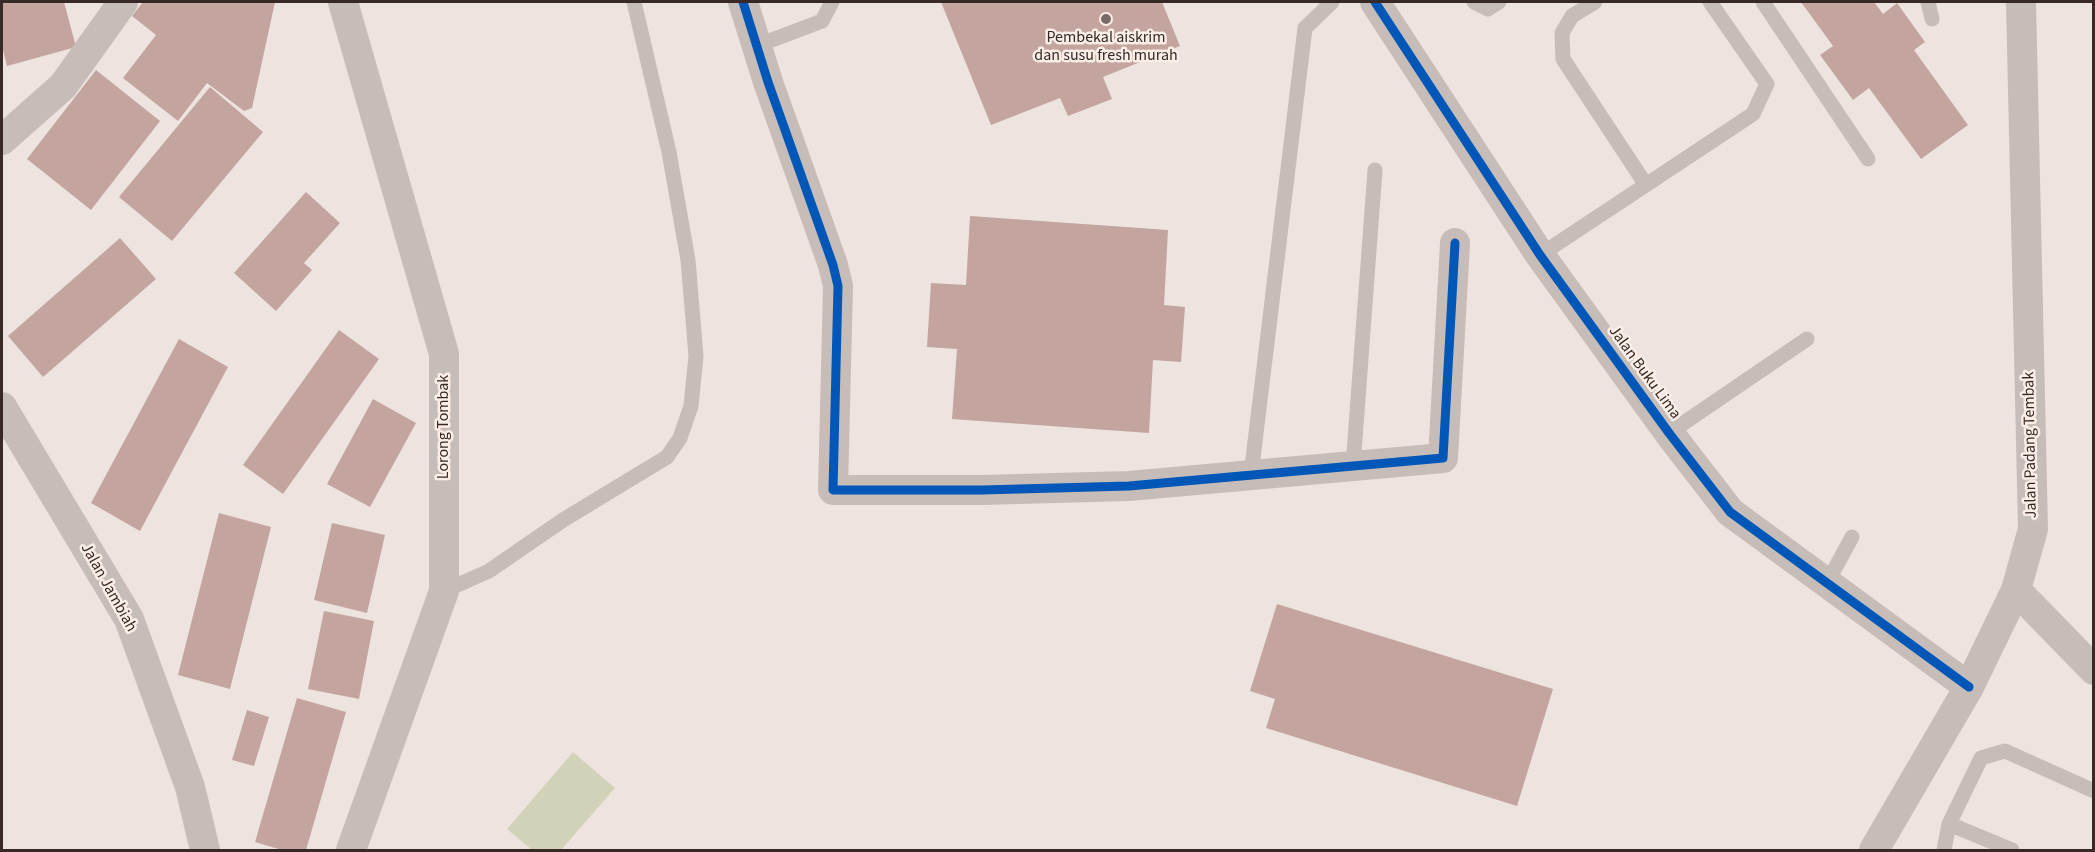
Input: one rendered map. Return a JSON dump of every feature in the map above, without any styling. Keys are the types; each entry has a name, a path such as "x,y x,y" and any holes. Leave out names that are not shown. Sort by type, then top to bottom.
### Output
{"street":[{"path":"2,140 63,86 123,2"},
{"name":"Lorong Tombak","path":"343,2 444,354 444,591 351,850"},
{"path":"743,2 756,46 833,265 838,286 833,490 982,490 1130,486 1443,458 1455,243"},
{"name":"Jalan Buku Lima","path":"1375,2 1540,255 1669,433 1730,512 1969,687"},
{"name":"Jalan Padang Tembak","path":"1874,850 1969,687 2016,590 2033,529 2021,2"},
{"name":"Jalan Jambiah","path":"2,407 129,620 190,787 205,850"},
{"path":"2016,590 2094,670"}],"lane":[{"path":"444,591 489,571 563,520 667,457 680,438 691,406 696,356 688,260 669,152 634,2"},
{"path":"756,46 822,21 832,2"},
{"path":"1251,475 1305,28 1332,2"},
{"path":"1474,2 1488,9 1499,2"},
{"path":"1595,2 1572,16 1562,33 1563,59 1646,184"},
{"path":"1540,255 1753,114 1767,84 1710,2"},
{"path":"1763,2 1868,159"},
{"path":"1928,2 1932,19"},
{"path":"1353,466 1375,170"},
{"path":"1669,433 1807,339"},
{"path":"1827,583 1852,537"},
{"path":"1944,850 1949,824 1982,758 2005,751 2094,791"},
{"path":"1949,824 2012,850"}],"green space":[{"path":"573,752 615,788 561,850 532,850 507,829"}],"building":[{"path":"2,2 64,2 76,47 7,66 2,46"},
{"path":"143,2 275,2 252,108 244,111 207,83 178,121 123,78 156,35 132,16"},
{"path":"941,2 1162,2 1180,46 1103,77 1112,99 1068,116 1060,98 991,125"},
{"path":"1801,2 1874,2 1883,14 1897,3 1925,42 1914,50 1968,125 1921,159 1869,88 1853,100 1820,55 1833,46"},
{"path":"96,70 160,121 91,210 27,159"},
{"path":"210,87 263,132 172,241 119,197"},
{"path":"306,192 340,223 304,263 312,270 276,311 234,273"},
{"path":"970,216 1168,230 1164,305 1185,307 1181,362 1153,360 1149,433 952,419 957,349 927,347 931,283 966,285"},
{"path":"120,238 156,279 43,377 8,336"},
{"path":"339,330 379,359 283,494 243,465"},
{"path":"179,339 228,367 140,531 91,503"},
{"path":"373,399 416,423 370,507 327,484"},
{"path":"219,513 271,527 230,689 178,675"},
{"path":"332,523 385,535 367,613 314,600"},
{"path":"1277,604 1553,689 1517,806 1266,728 1275,699 1250,691"},
{"path":"324,611 374,621 359,699 308,689"},
{"path":"297,698 346,712 306,850 282,850 255,842"},
{"path":"247,710 269,717 254,766 232,760"}],"cycle path":[{"path":"743,2 768,82 833,265 838,286 833,490 982,490 1129,486 1443,458 1455,243"},
{"path":"1375,2 1540,255 1669,433 1730,512 1969,687"}],"place":[{"name":"Pembekal aiskrim dan susu fresh murah","path":"1106,19"}]}
